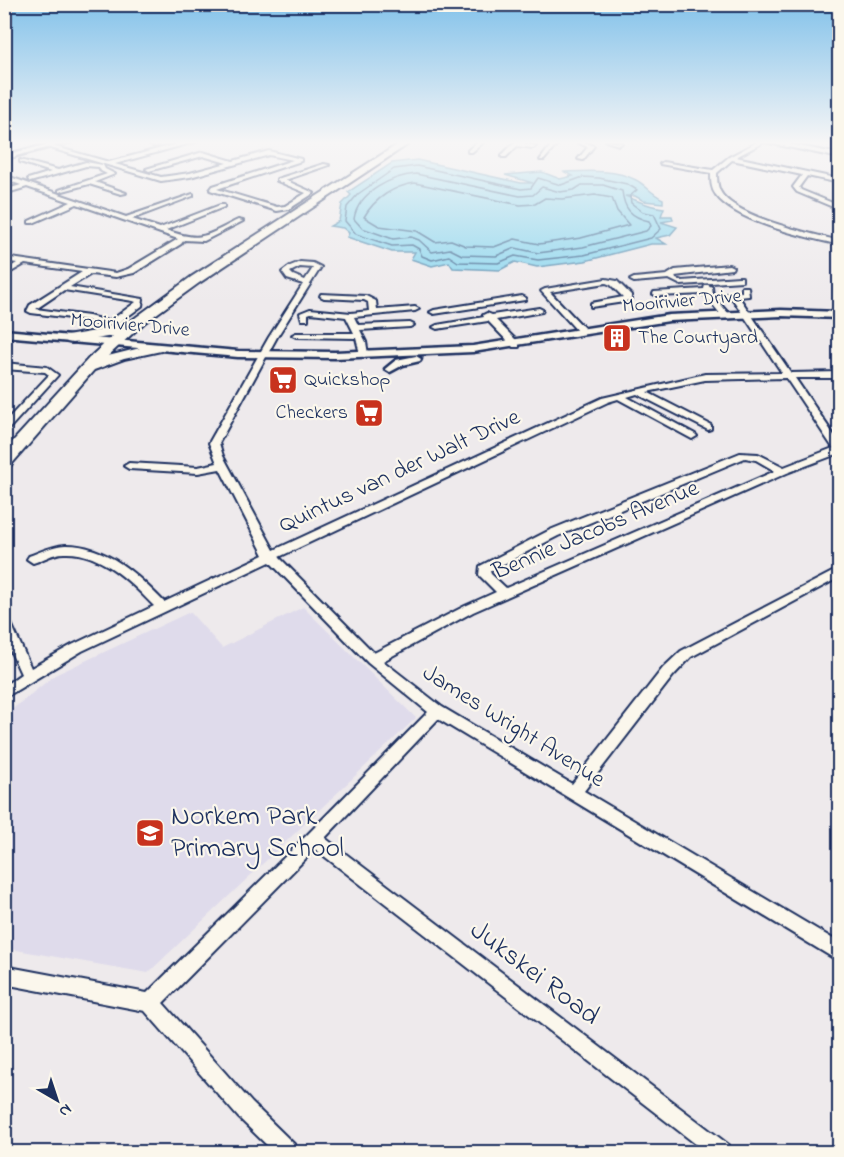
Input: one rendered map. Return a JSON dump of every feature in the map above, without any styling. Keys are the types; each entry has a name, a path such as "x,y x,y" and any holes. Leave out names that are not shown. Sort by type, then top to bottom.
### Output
{"main road":[{"path":"4,462 112,343 195,280 326,195"},
{"path":"75,339 107,335 133,326"},
{"path":"133,326 140,336 157,348"},
{"path":"75,339 90,349 90,366"},
{"path":"90,366 120,356 157,348"}],"street":[{"path":"59,195 182,238 202,240 240,221"},
{"path":"126,219 191,195"},
{"path":"231,195 282,209 307,195"},
{"path":"719,195 737,208 786,229 840,243"},
{"path":"809,195 840,208"},
{"path":"31,222 77,202"},
{"path":"161,230 222,206"},
{"path":"4,259 88,272 117,274 135,269 178,243 182,238"},
{"path":"4,274 24,262"},
{"path":"672,277 670,275 675,272 729,267"},
{"path":"63,288 134,299 140,303 117,320 108,323 85,317 37,313 30,310 63,288 88,272"},
{"path":"634,280 672,277 681,283 739,279"},
{"path":"583,332 545,291 606,281 614,283 628,297 624,300 594,305"},
{"path":"704,281 725,314"},
{"name":"James Wright Avenue","path":"305,282 260,358 216,439 215,446 271,556 373,660 437,711 840,953"},
{"path":"657,294 735,297 745,295 745,289"},
{"path":"324,296 366,298 372,301 374,311"},
{"path":"687,300 712,296"},
{"path":"735,297 786,375 839,449"},
{"path":"434,312 522,298"},
{"path":"478,305 515,343"},
{"path":"305,318 304,313 310,311 351,315 374,311 415,309"},
{"path":"437,327 539,310"},
{"name":"Mooirivier Drive","path":"365,356 444,351 515,343 669,318 725,314 840,315"},
{"path":"351,315 350,318 365,356 390,369 404,361 488,350"},
{"path":"296,335 356,332 410,325"},
{"name":"Mooirivier Drive","path":"4,333 238,354 250,361 283,357 437,355 488,350 515,343"},
{"path":"260,358 283,357"},
{"path":"4,366 47,370 53,372 54,376 6,427"},
{"name":"Quintus van der Walt Drive","path":"4,693 28,676 77,648 528,435 619,396 705,377 840,375"},
{"path":"638,391 708,427"},
{"path":"619,396 692,436"},
{"name":"Bennie Jacobs Avenue","path":"373,660 504,593 783,471 839,449"},
{"path":"504,593 485,575 484,569 554,533 744,455 760,457 783,471"},
{"path":"129,466 198,470 223,465"},
{"path":"33,559 63,549 88,552 131,577 162,607"},
{"path":"575,792 668,672 686,654 840,572"},
{"path":"4,621 28,676"},
{"path":"150,1003 314,839 437,711"},
{"name":"Jukskei Road","path":"314,839 722,1152"},
{"path":"4,975 150,1003 245,1110 288,1152"}],"shaded area":[{"name":"Norkem Park Primary School","path":"303,607 416,718 148,973 5,948 5,715 55,675 190,612 222,648"}],"water":[{"path":"351,195 657,195 663,199 663,203 644,201 635,196 625,196 648,205 664,208 661,216 672,216 673,220 661,222 677,227 670,235 656,238 666,244 651,244 585,261 537,267 515,262 500,270 453,268 449,262 432,266 411,259 415,252 392,252 347,237 349,233 343,228 330,226 339,221 342,204"}],"place":[{"name":"The Courtyard","path":"617,338"},
{"name":"Quickshop","path":"283,380"},
{"name":"Checkers","path":"369,413"},
{"name":"Norkem Park Primary School","path":"150,833"}]}
